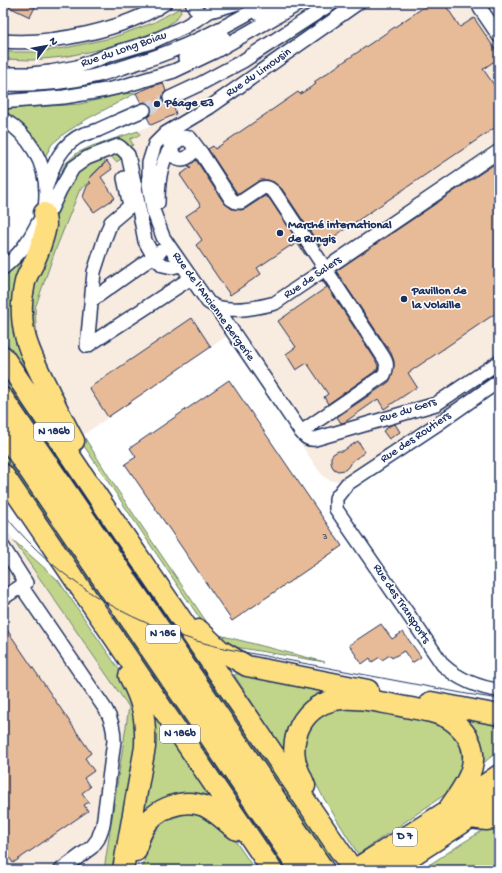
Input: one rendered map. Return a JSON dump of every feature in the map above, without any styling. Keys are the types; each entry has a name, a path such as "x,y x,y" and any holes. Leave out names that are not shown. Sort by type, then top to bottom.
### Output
{"highway":[{"path":"44,213 46,224 44,233 36,259 28,274 22,296 22,325 30,353 65,425 87,464 107,494 108,502 106,509"},
{"name":"N 186b","path":"3,356 304,798 357,868"},
{"name":"N 186","path":"3,398 324,870"},
{"name":"N 186","path":"3,432 300,870"},
{"name":"N 186b","path":"3,474 272,870"},
{"path":"3,488 12,499 22,502"},
{"path":"179,616 200,631 220,650 247,666 499,715"},
{"path":"111,632 109,641 136,688 141,702 146,729 142,766 123,870"},
{"path":"304,798 306,791 305,786 294,756 295,737 298,729 306,716 324,703 347,698 359,699 431,712 442,716 458,726 464,732 472,746 474,755 472,769 447,811"},
{"name":"D 7","path":"357,868 447,811 499,775"},
{"name":"D 7","path":"390,870 470,818 499,796"},
{"path":"132,870 136,848 145,827 152,818 175,805 184,803 205,807 213,811 239,832 249,837"},
{"path":"470,818 487,820 499,818"}],"street":[{"path":"3,41 35,41 86,34 132,20 165,3"},
{"path":"192,3 210,10"},
{"name":"Rue du Long Boiau","path":"3,74 31,74 77,67 111,54 151,42 186,26 210,10 238,3"},
{"path":"3,84 64,82 95,76 177,49 223,27 266,3"},
{"path":"139,82 172,66 278,3"},
{"path":"3,102 64,97 106,90 174,71 235,41 300,3"},
{"path":"170,98 243,61 332,3"},
{"name":"Rue du Limousin","path":"153,210 149,184 149,163 155,144 166,133 210,108 358,3"},
{"path":"477,5 499,36"},
{"path":"43,83 96,68 151,42"},
{"path":"46,188 56,159 61,151 73,140 83,134 97,131 144,110"},
{"path":"3,119 24,136 33,149 42,164 46,188 44,213 33,234 22,251 3,268"},
{"path":"158,223 158,189 161,170 166,156 169,151 172,146 180,140 186,139 192,143 194,147 188,158 183,159 175,157 172,152 170,146 175,139 180,137 190,138 231,199 236,202 241,202 265,187 269,188 275,193 377,347 387,366 384,375 305,435"},
{"path":"44,213 51,209 73,168 87,158 118,146 128,155 145,241 154,257 163,265 172,268 181,264"},
{"name":"Rue de Salers","path":"216,307 224,309 240,309 275,303 499,151"},
{"path":"124,178 130,206 111,222 94,272 87,346 191,278"},
{"name":"Rue de l'Ancienne Bergerie","path":"153,210 163,237 181,264 208,302 216,307 305,435"},
{"path":"92,300 169,246"},
{"name":"Rue du Gers","path":"305,435 315,439 436,404 499,362"},
{"name":"Rue des Routiers","path":"336,498 347,484 499,381"},
{"name":"Rue des Transports","path":"336,498 336,509 443,665 464,680 494,689"},
{"path":"3,547 26,583 3,598"},
{"path":"21,586 106,710 114,730 114,741 104,817 98,839 92,847 68,868"},
{"path":"458,794 499,766"}],"shaded area":[{"name":"Marché international de Rungis","path":"3,3 499,3 499,373 340,480 332,481 324,477 227,336 83,435 55,383 37,343 35,308 81,175 114,149 133,145 130,139 140,135 138,131 151,125 128,76 69,87 36,91 3,92"},
{"path":"3,525 129,707 104,870 3,870"}],"green space":[{"path":"180,8 181,12 176,19 164,28 132,41 63,57 32,60 3,59 3,52 39,52 111,38 153,23"},
{"path":"136,93 87,119 65,133 52,144 45,157 38,142 24,125 3,110 80,104 122,94"},
{"path":"138,131 140,135 130,139 133,145 129,147 122,144 60,178 65,164 77,153 92,146"},
{"path":"115,151 123,158 116,162 110,155 104,159 105,162 91,176 94,180 80,189 55,251 35,308 37,344 55,383 83,435 118,491 212,630 219,635 325,662 217,644 84,446 33,343 31,294 67,184 78,168"},
{"path":"31,242 17,307 52,413 3,337 3,274"},
{"path":"3,370 183,635 171,631 3,381"},
{"path":"3,449 105,599 90,590 3,462"},
{"path":"13,540 58,580 129,684 140,724 116,870 104,870 129,707"},
{"path":"106,613 124,622 289,870 280,870"},
{"path":"185,647 195,650 336,855 330,860"},
{"path":"247,670 345,690 303,705 291,719 285,752 234,675"},
{"path":"347,705 421,719 444,726 460,744 464,768 453,789 358,854 323,797 305,763 305,731 323,712"},
{"path":"454,709 499,718 499,750 479,767 477,738 468,721"},
{"path":"153,711 214,801 205,800 137,831"},
{"path":"188,813 202,816 218,824 236,842 255,870 142,870 148,847 155,833 166,822"},
{"path":"499,827 499,870 419,870 487,828"}],"building":[{"path":"3,3 37,3 30,17"},
{"path":"430,3 444,3 460,27 474,18 499,55 499,58 483,69 499,92 499,125 320,246 282,189 274,182 260,180 239,194 237,193 208,149 213,146 215,149 298,92 300,94 316,84 314,82"},
{"name":"Péage E3","path":"163,83 166,91 162,97 163,101 166,105 173,105 176,114 151,125 147,117 152,111 151,107 149,103 141,103 136,93"},
{"path":"196,160 224,203 232,209 245,209 265,196 269,198 307,255 306,256 297,243 291,247 290,246 257,268 261,274 230,295 196,245 202,240 186,216 201,206 180,175 191,167 188,166"},
{"path":"107,161 112,169 101,177 115,198 94,212 83,197 87,186 91,183 88,180"},
{"name":"Pavillon de la Volaille","path":"499,161 499,311 408,373 417,387 384,409 378,399 345,422 341,423 337,417 389,382 394,361 391,353 336,271"},
{"path":"323,280 375,359 378,366 377,370 328,404 324,397 328,394 307,363 296,370 286,354 296,347 278,321 327,287 322,281"},
{"path":"192,318 211,347 108,417 89,388"},
{"path":"229,380 342,546 232,621 125,464 136,457 130,448"},
{"path":"395,424 400,432 389,439 383,431"},
{"path":"358,441 365,452 351,462 345,470 338,471 334,469 331,462 331,457 333,454 338,451 343,451"},
{"path":"3,624 91,753 85,758 94,771 84,778 90,787 82,793 89,802 84,805 88,811 13,863 3,848"},
{"path":"381,624 392,639 403,632 421,657 412,663 404,651 392,658 390,655 382,660 380,657 372,662 370,658 362,664 349,645"}],"tunnel":[{"path":"144,110 170,98"}],"tram line":[{"path":"3,513 26,539 50,562 76,583 104,601 163,630 228,649 499,699"}],"place":[{"name":"Péage E3","path":"157,104"},
{"name":"Marché international de Rungis","path":"280,233"},
{"name":"Pavillon de la Volaille","path":"404,299"}]}
